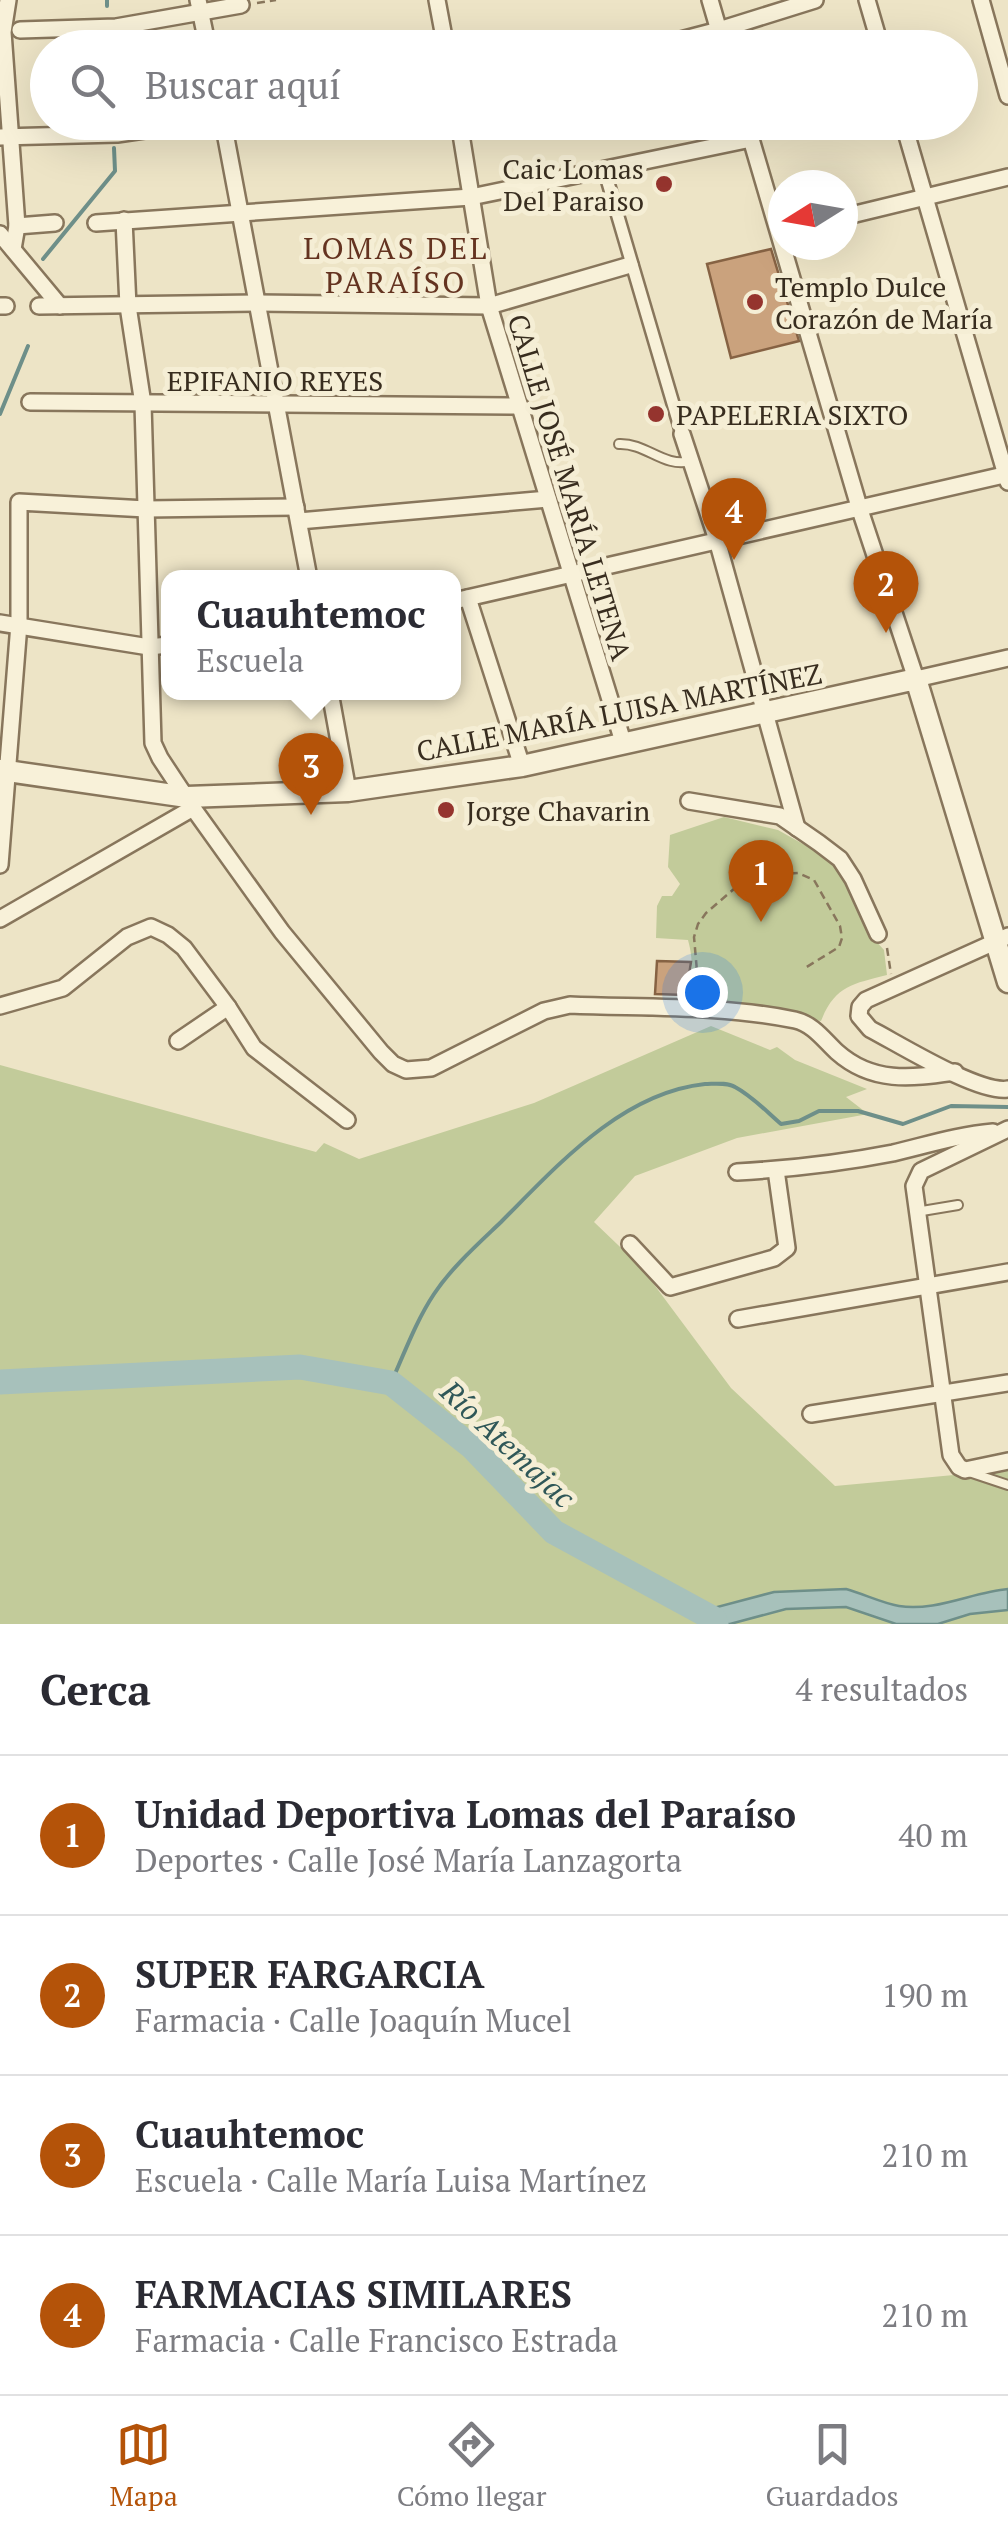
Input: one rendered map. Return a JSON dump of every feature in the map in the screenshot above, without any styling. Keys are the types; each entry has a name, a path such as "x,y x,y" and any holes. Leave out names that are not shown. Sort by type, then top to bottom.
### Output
{"street":[{"path":"8,0 1,32 4,137 17,226 13,249"},
{"path":"437,0 443,30"},
{"path":"710,0 719,30 815,0"},
{"path":"867,0 876,30"},
{"path":"981,0 1008,96"},
{"path":"20,30 116,27 200,7 241,5"},
{"path":"4,137 30,136"},
{"path":"226,140 308,570"},
{"name":"CALLE JOSÉ MARÍA LETENA","path":"462,140 489,306 624,745"},
{"path":"96,222 471,196 604,170 716,140"},
{"path":"752,140 768,191"},
{"path":"461,600 1007,477 908,140"},
{"path":"604,170 682,434 718,540 797,828"},
{"path":"858,213 1008,177"},
{"path":"124,220 128,306 143,404 154,744 190,803 282,932 381,1052 406,1070 431,1068 544,1011 570,1005 700,1010 800,1021 861,1068 887,1078 955,1072"},
{"path":"17,226 55,223"},
{"path":"0,234 60,306"},
{"path":"789,260 860,510 1002,940 1008,982"},
{"path":"39,306 258,302 489,306 630,265"},
{"name":"EPIFANIO REYES","path":"30,402 520,406"},
{"path":"0,865 4,771 18,624 19,502 298,514 548,499"},
{"path":"461,603 522,766"},
{"path":"0,623 161,646"},
{"name":"CALLE MARÍA LUISA MARTÍNEZ","path":"4,771 190,803 348,791 522,766 1008,658"},
{"path":"331,700 348,791"},
{"path":"689,801 780,816 840,859 854,879 878,934"},
{"path":"0,918 190,803"},
{"path":"0,1006 62,988 127,938 151,928 184,948 254,1048 347,1120"},
{"path":"1002,940 866,1000 859,1016 862,1024 987,1088 1008,1089"},
{"path":"178,1042 228,1007"},
{"path":"902,1045 902,1079"},
{"path":"736,1172 892,1153 947,1138 1005,1130"},
{"path":"1005,1130 921,1171 914,1186 951,1455 965,1470 1008,1461"},
{"path":"630,1244 670,1287 774,1258 786,1248 776,1170"},
{"path":"738,1318 1008,1272"},
{"path":"811,1414 1008,1383"}],"lane":[{"path":"619,444 644,447 663,460 680,464 691,461"},
{"path":"916,1212 958,1204"},
{"path":"965,1470 1008,1485"}],"path":[{"path":"241,5 276,0"},
{"path":"700,1010 694,937 698,924 749,876 798,872 814,880 840,926 842,938 839,947 806,968"},
{"path":"878,934 887,948 892,988"}],"green space":[{"path":"724,817 778,830 842,866 874,939 884,950 887,975 846,988 832,1000 821,1021 781,1015 766,1005 692,1004 688,940 656,938 657,906 662,896 672,896 680,884 668,867 670,835"},
{"path":"711,1026 770,1050 777,1047 795,1060 867,1089 846,1097 868,1114 737,1138 635,1176 594,1222 641,1267 731,1388 835,1486 1008,1470 1008,1624 0,1624 0,1065 316,1152 324,1143 359,1159 534,1103"}],"water":[{"path":"846,1589 893,1605 913,1607 1008,1589 1008,1610 970,1614 938,1624 896,1624 846,1607 786,1609 730,1624 706,1624 717,1607 774,1592"}],"building":[{"name":"Templo Dulce Corazón de María","path":"768,250 768,260 774,260 799,341 731,358 707,264"},
{"path":"657,961 691,962 686,995 655,994"}],"waterway":[{"path":"107,0 107,6"},
{"path":"43,259 115,171 114,148"},
{"path":"0,414 28,346"},
{"path":"391,1383 428,1304 457,1265 592,1135 646,1101 674,1090 728,1084 781,1124 819,1111 858,1111 903,1124 951,1106 1008,1107"},
{"name":"Río Atemajac","path":"0,1382 300,1367 391,1383 472,1447 554,1532 714,1619 716,1624"}],"place":[{"name":"Caic Lomas Del Paraiso","path":"664,184"},
{"name":"Templo Dulce Corazón de María","path":"755,302"},
{"name":"PAPELERIA SIXTO","path":"656,414"},
{"name":"FARMACIAS SIMILARES","path":"734,560"},
{"name":"SUPER FARGARCIA","path":"886,633"},
{"name":"Jorge Chavarin","path":"446,810"},
{"name":"Cuauhtemoc","path":"311,815"},
{"name":"Unidad Deportiva Lomas del Paraíso","path":"761,922"}],"district":[{"name":"LOMAS DEL PARAÍSO","path":"396,265"}]}
